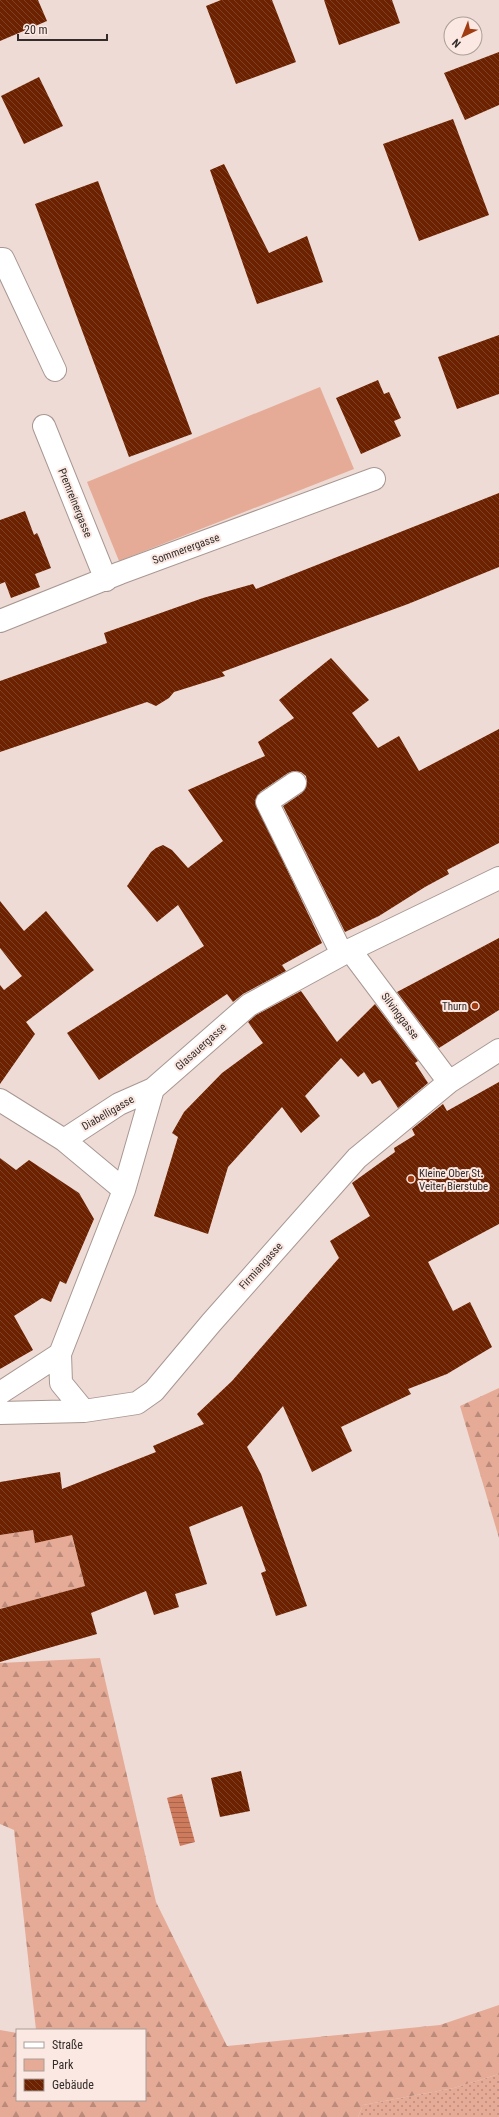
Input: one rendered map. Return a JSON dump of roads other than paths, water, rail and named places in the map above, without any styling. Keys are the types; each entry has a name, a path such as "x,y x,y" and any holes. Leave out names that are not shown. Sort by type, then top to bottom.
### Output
{"street":[{"path":"0,259 3,258 55,370"},
{"name":"Premreinergasse","path":"44,426 106,580"},
{"name":"Sommerergasse","path":"0,621 374,479"},
{"name":"Silvinggasse","path":"295,783 267,802 346,952 450,1082"},
{"name":"Glasauergasse","path":"153,1089 249,1005 346,952 499,878"},
{"name":"Firmiangasse","path":"0,1413 84,1411 137,1403 154,1391 211,1323 357,1158 450,1082 499,1050"},
{"path":"84,1411 61,1383 60,1354 124,1190 153,1089"},
{"name":"Diabelligasse","path":"64,1140 119,1104 153,1089"},
{"path":"0,1100 64,1140 124,1190"},
{"path":"0,1393 60,1354"}],"place":[{"name":"Thurn","path":"475,1006"},
{"name":"Kleine Ober St. Veiter Bierstube","path":"411,1179"}]}
